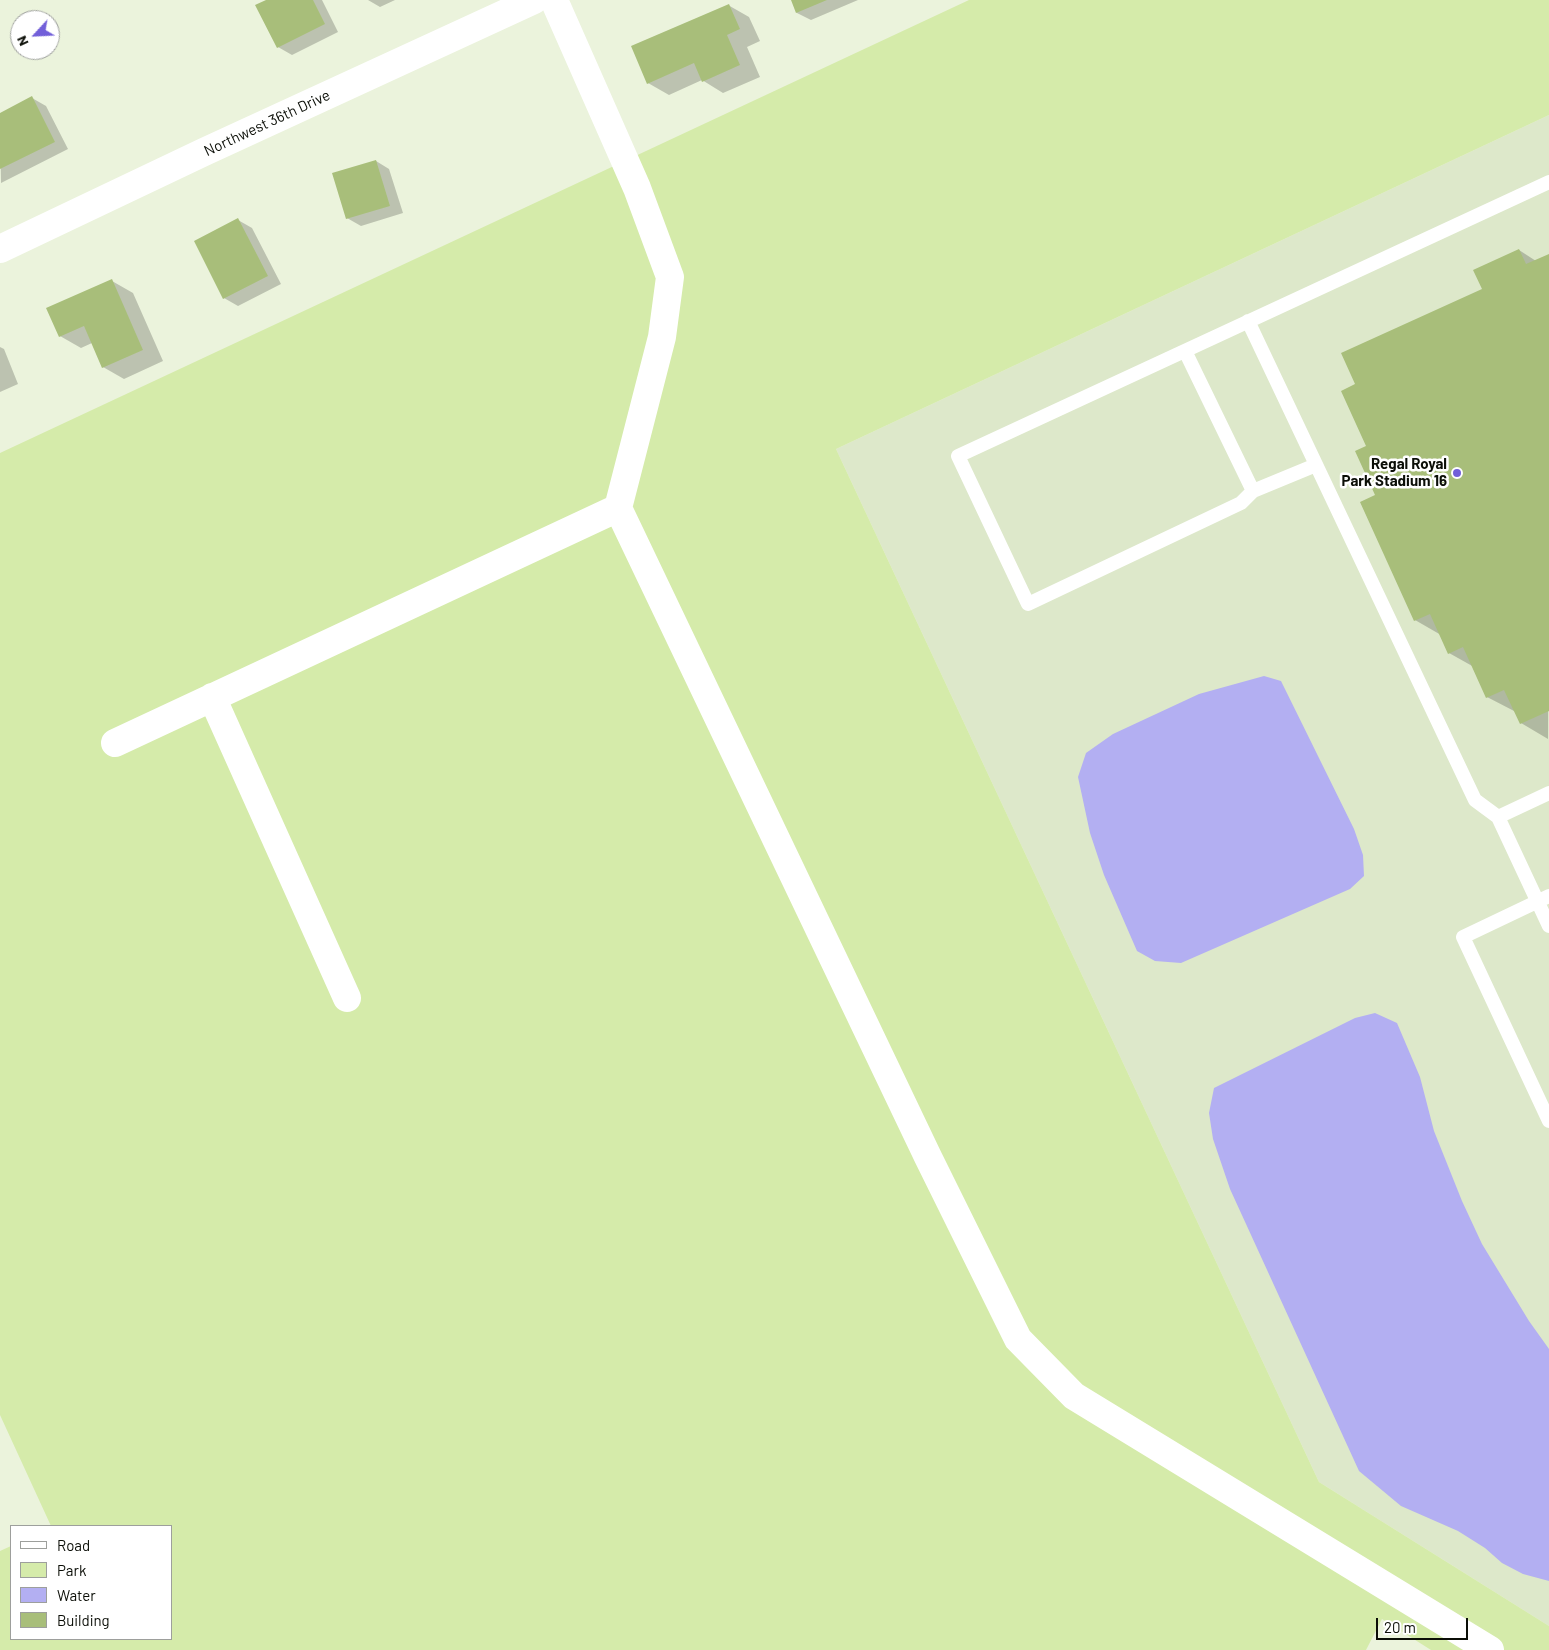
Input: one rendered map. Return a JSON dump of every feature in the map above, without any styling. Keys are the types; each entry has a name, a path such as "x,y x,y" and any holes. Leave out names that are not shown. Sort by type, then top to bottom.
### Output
{"street":[{"name":"Northwest 36th Drive","path":"0,249 204,152 534,0"},
{"path":"554,0 637,188 670,278 662,336 618,508 928,1157 1018,1339 1074,1396 1490,1650"},
{"path":"115,743 618,508"},
{"path":"212,698 346,998"}],"lane":[{"path":"1316,464 1253,491 1241,503 1028,604 958,456 1549,182"},
{"path":"1248,322 1475,800 1498,817 1543,898 1549,926"},
{"path":"1185,351 1253,491"},
{"path":"1498,817 1549,793"},
{"path":"1543,898 1462,937 1549,1121"}],"shaded area":[{"path":"1549,115 1549,1626 1319,1482 836,449"}],"green space":[{"path":"969,0 1549,0 1549,115 836,449 1319,1482 1549,1626 1549,1650 1431,1650 1382,1619 1366,1650 0,1650 0,1551 10,1546 10,1640 172,1640 172,1525 51,1525 0,1415 0,453"}],"water":[{"path":"1264,676 1281,681 1354,829 1363,855 1364,876 1350,889 1181,963 1155,961 1137,951 1104,875 1090,833 1078,777 1086,753 1113,734 1199,694"},
{"path":"1375,1013 1397,1023 1420,1077 1434,1131 1462,1201 1482,1244 1529,1321 1549,1349 1549,1581 1523,1574 1502,1563 1485,1548 1458,1531 1401,1506 1359,1471 1230,1189 1213,1139 1209,1113 1214,1088 1355,1018"}],"building":[{"path":"266,0 313,0 325,24 277,48 255,5"},
{"path":"791,0 827,0 796,13"},
{"path":"729,4 740,29 727,35 740,65 702,82 694,63 647,84 631,46"},
{"path":"32,96 55,142 0,169 0,113"},
{"path":"376,160 390,206 346,219 332,173"},
{"path":"238,218 268,276 223,299 194,241"},
{"name":"Regal Royal Park Stadium 16","path":"1519,249 1526,264 1549,254 1549,711 1520,724 1504,690 1486,698 1463,647 1448,654 1430,614 1414,621 1360,502 1375,495 1355,451 1366,446 1341,391 1355,384 1341,353 1482,289 1473,270"},
{"path":"112,279 143,350 102,368 84,326 59,337 46,308"}],"place":[{"name":"Regal Royal Park Stadium 16","path":"1457,473"}]}
